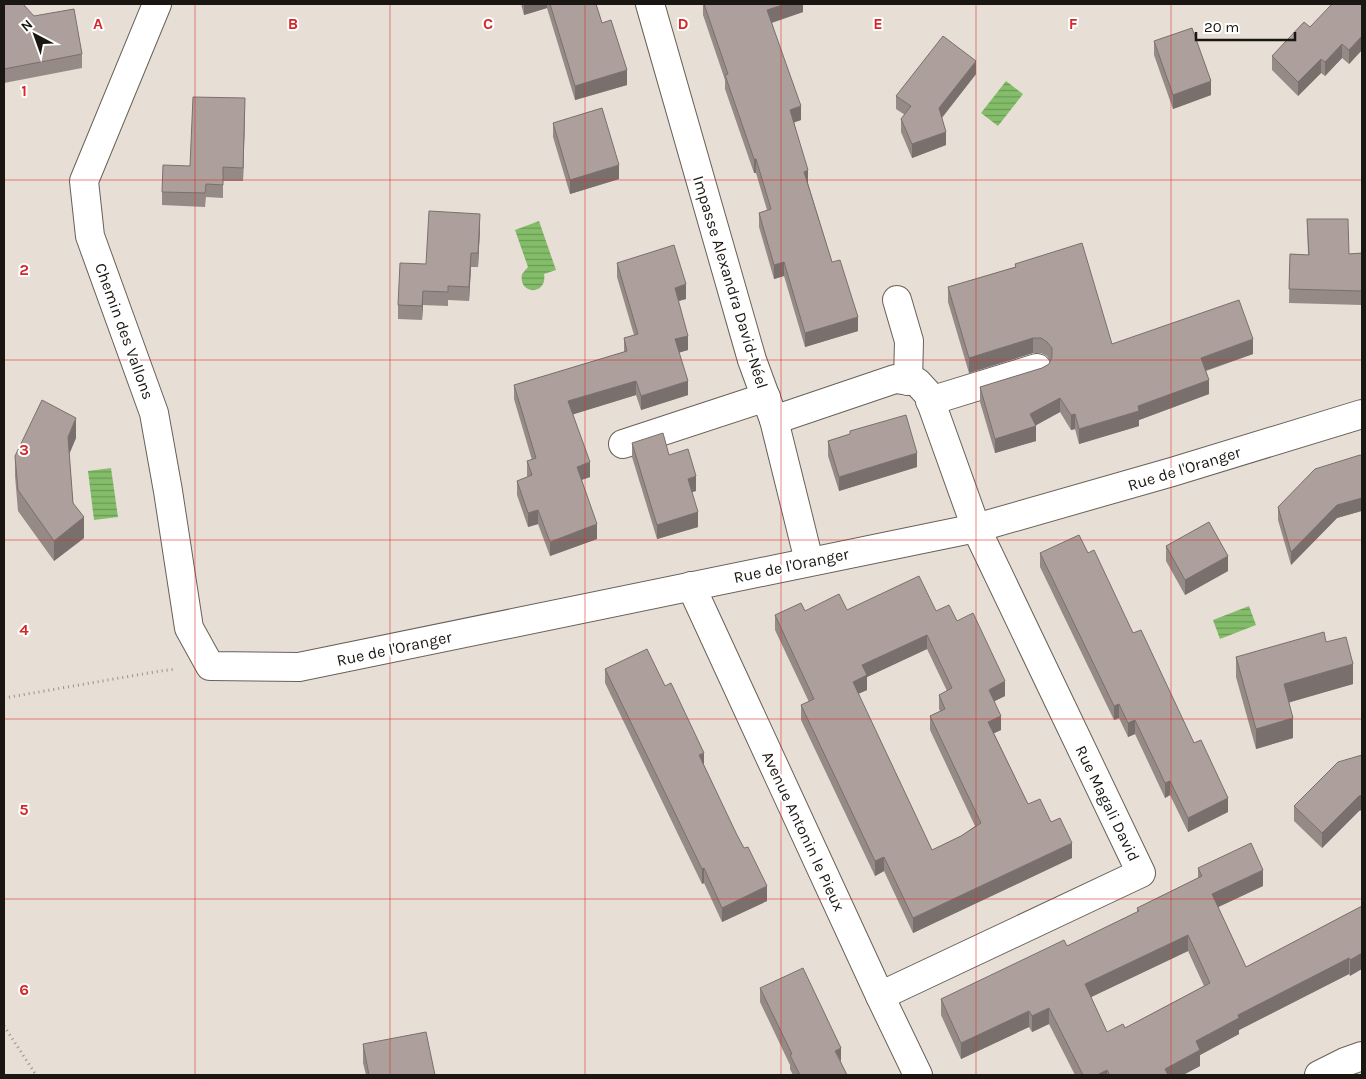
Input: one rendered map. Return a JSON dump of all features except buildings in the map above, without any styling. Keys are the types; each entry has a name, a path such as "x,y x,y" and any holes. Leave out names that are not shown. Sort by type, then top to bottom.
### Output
{"street":[{"name":"Chemin des Vallons","path":"157,4 84,181 90,236 154,413 189,628 210,666"},
{"name":"Impasse Alexandra David-Néel","path":"650,4 752,360 770,408 809,561"},
{"path":"897,300 909,341 908,381"},
{"path":"930,401 1037,368"},
{"path":"623,444 894,379 917,382 928,394 976,528"},
{"name":"Rue de l'Oranger","path":"210,666 299,667 976,528 1172,472 1362,414"},
{"name":"Rue Magali David","path":"880,996 1141,873 976,528"},
{"name":"Avenue Antonin le Pieux","path":"691,586 918,1075"},
{"path":"1319,1075 1362,1056"}],"path":[{"path":"4,698 160,671 210,666"},
{"path":"4,1026 36,1075"}],"shaded area":[{"path":"1006,81 1023,94 998,126 981,113"},
{"path":"539,221 556,270 544,274 542,286 533,290 524,286 522,281 522,274 528,267 515,230"},
{"path":"111,468 118,517 94,520 88,471"},
{"path":"1249,606 1256,625 1220,639 1213,620"}]}
